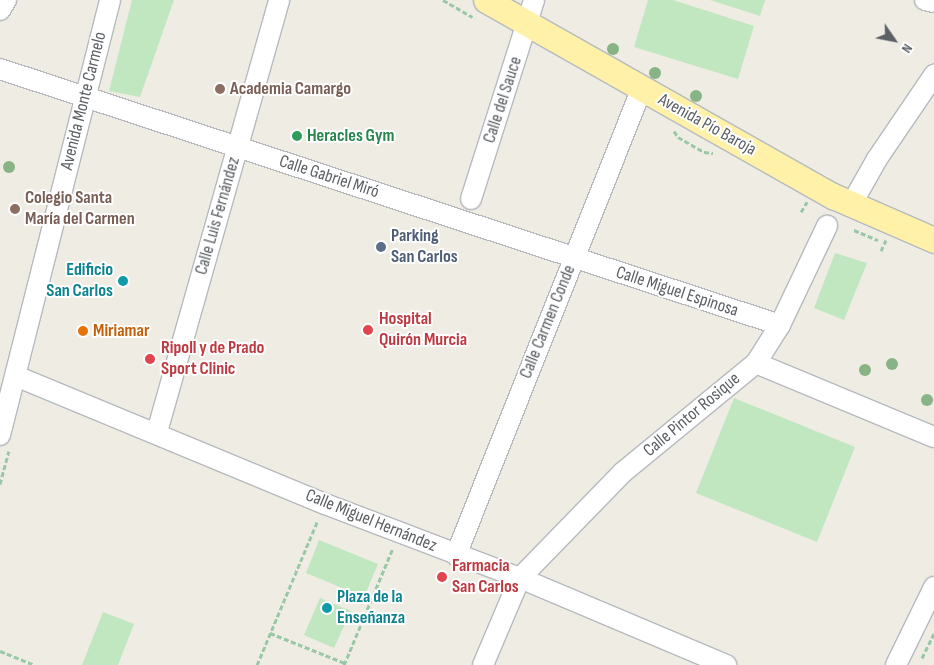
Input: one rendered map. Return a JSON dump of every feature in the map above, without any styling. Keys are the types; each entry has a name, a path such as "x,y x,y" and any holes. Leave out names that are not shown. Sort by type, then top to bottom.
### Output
{"main road":[{"name":"Avenida Pío Baroja","path":"486,0 851,205 934,240"}],"street":[{"path":"0,10 6,0"},
{"name":"Avenida Monte Carmelo","path":"0,435 110,0"},
{"name":"Calle Luis Fernández","path":"157,432 279,0"},
{"name":"Calle del Sauce","path":"471,199 528,24 534,0"},
{"path":"925,0 934,2"},
{"name":"Calle Gabriel Miró","path":"0,69 574,258"},
{"path":"851,205 877,158 934,75"},
{"name":"Calle Carmen Conde","path":"456,556 642,88"},
{"name":"Calle Pintor Rosique","path":"520,578 622,473 756,362 780,325 827,226"},
{"name":"Calle Miguel Espinosa","path":"574,258 780,325"},
{"path":"756,362 934,437"},
{"name":"Calle Miguel Hernández","path":"16,376 157,432 325,504 456,556 520,578 726,665"},
{"path":"483,665 520,578"},
{"path":"896,665 934,587"}],"path":[{"path":"257,665 325,504"},
{"path":"270,633 344,664 399,532"},
{"path":"918,665 934,633"},
{"path":"0,651 34,665"}],"green space":[{"path":"132,0 174,0 140,97 109,91"},
{"path":"648,0 673,0 754,26 738,79 634,47"},
{"path":"710,0 765,0 760,16"},
{"path":"835,253 867,263 844,320 814,308"},
{"path":"734,398 855,447 817,542 696,493"},
{"path":"319,540 378,564 364,597 306,573"},
{"path":"320,598 351,611 334,648 304,635"},
{"path":"103,612 134,624 118,665 82,665"}],"place":[{"name":"Academia Camargo","path":"220,89"},
{"name":"Heracles Gym","path":"297,136"},
{"name":"Colegio Santa María del Carmen","path":"15,209"},
{"name":"Parking San Carlos","path":"381,247"},
{"name":"Edificio San Carlos","path":"123,281"},
{"name":"Hospital Quirón Murcia","path":"368,330"},
{"name":"Miriamar","path":"83,331"},
{"name":"Ripoll y de Prado Sport Clinic","path":"150,359"},
{"name":"Farmacia San Carlos","path":"442,577"},
{"name":"Plaza de la Enseñanza","path":"327,608"}]}
